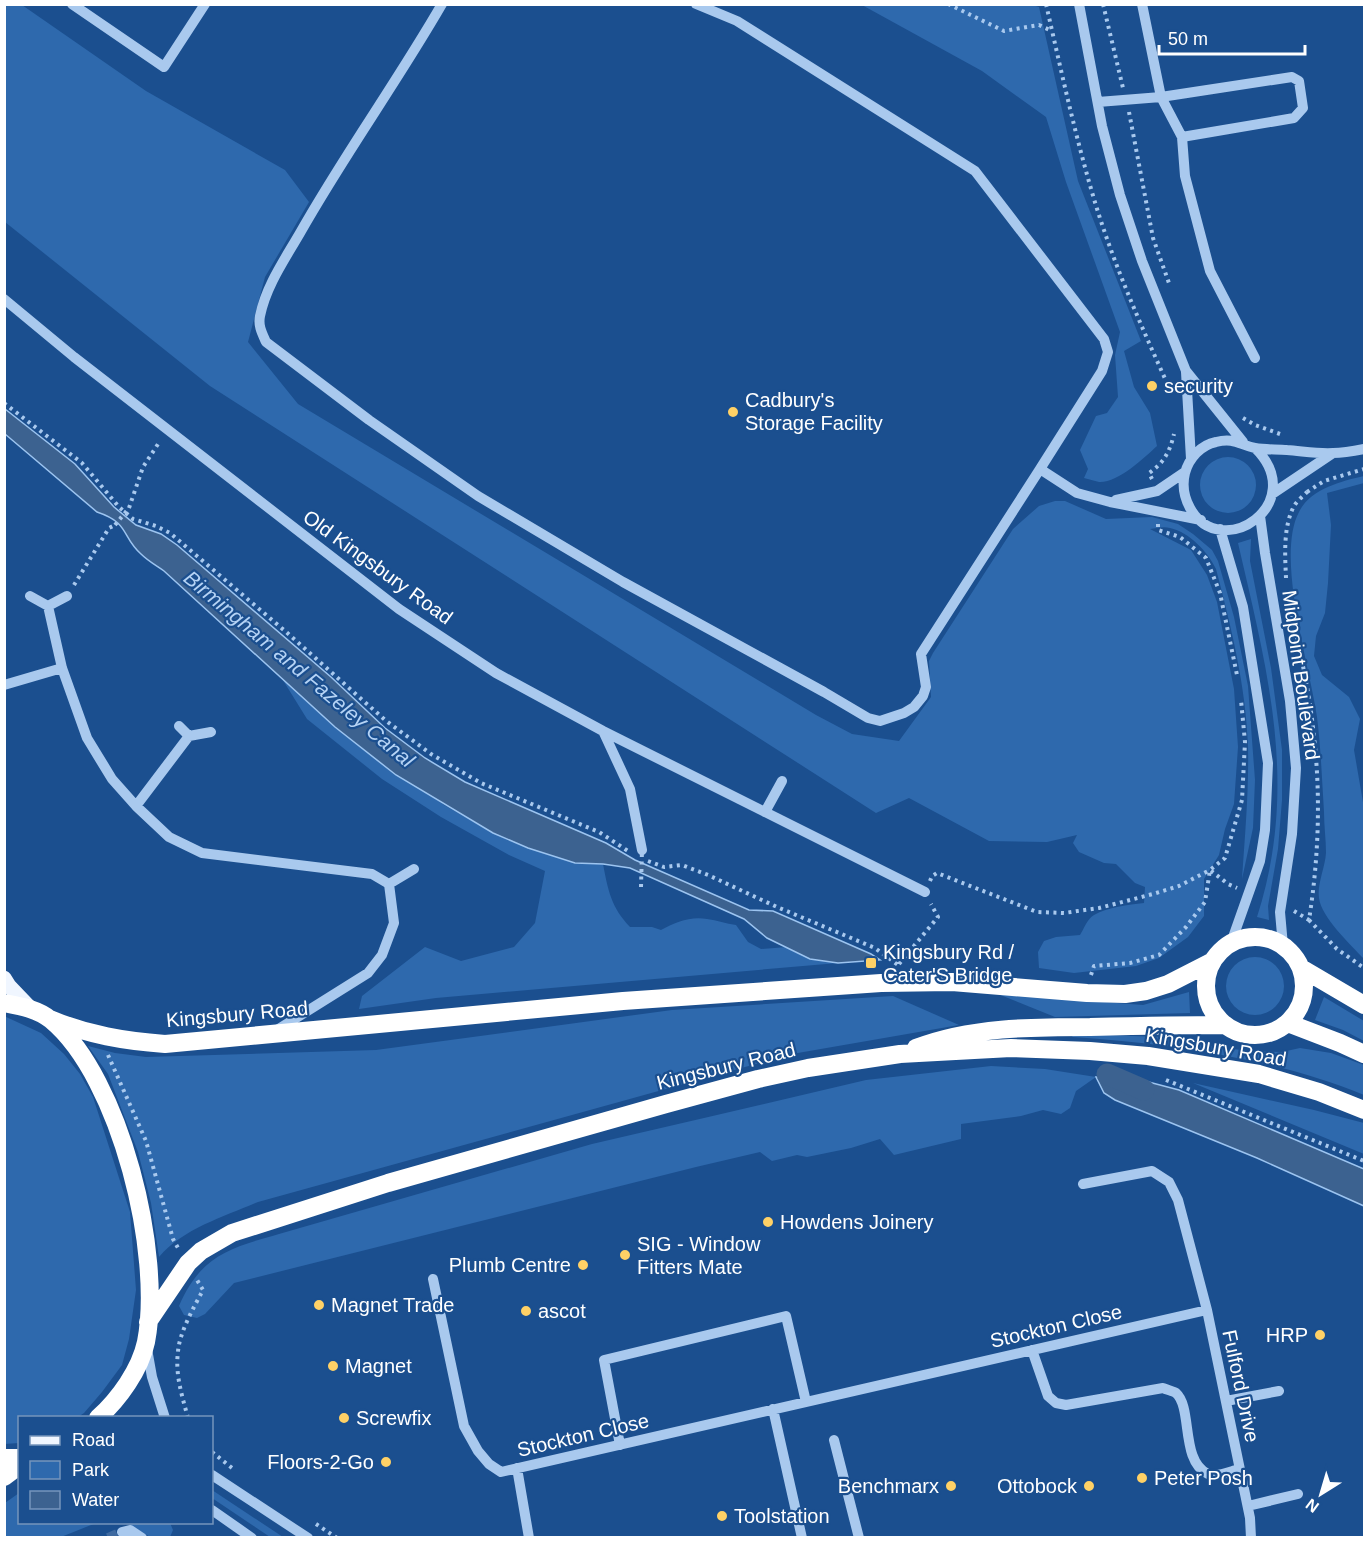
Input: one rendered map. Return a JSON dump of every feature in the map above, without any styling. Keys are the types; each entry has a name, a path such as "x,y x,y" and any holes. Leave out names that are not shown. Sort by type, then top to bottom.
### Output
{"highway":[{"path":"1263,938 1283,946 1294,956 1301,968 1304,983 1303,998 1298,1012 1288,1023 1270,1033 1250,1035 1236,1032 1224,1024 1211,1008 1206,987 1208,973 1213,961 1231,943 1241,939 1263,938"},
{"name":"Kingsbury Road","path":"50,1019 98,1036 165,1044 623,1001 881,983 952,982 1125,994 1146,991 1167,984 1213,961"},
{"path":"1301,968 1365,1005"},
{"path":"4,1003 31,1009 50,1019 93,1073 105,1098 135,1181 146,1236 150,1296 146,1343 135,1370 100,1416"},
{"path":"1288,1023 1365,1054"},
{"path":"900,1054 937,1040 978,1032 1054,1027 1224,1024"},
{"name":"Kingsbury Road","path":"148,1322 188,1263 201,1251 232,1233 388,1183 701,1095 808,1068 900,1054 1011,1048 1090,1051 1148,1056 1259,1074 1319,1092 1365,1110"},
{"path":"4,1477 18,1466"}],"main road":[{"path":"4,978 31,1009"}],"street":[{"path":"72,4 164,67 206,4"},
{"path":"442,4 351,145 276,276 260,317 260,328 266,342 369,420 478,496 623,582 868,718 880,721 904,713 914,707 923,696 926,687 921,654 1102,371 1108,352 1104,339 975,171 737,21 696,4"},
{"path":"1079,4 1098,102 1120,195 1142,261 1186,371 1243,442"},
{"path":"1142,4 1161,97 1182,137 1185,176 1210,271 1255,358"},
{"path":"1098,102 1161,97 1292,77 1299,81 1303,108 1294,118 1182,137"},
{"name":"Old Kingsbury Road","path":"4,298 399,609 496,674 603,731 925,892"},
{"path":"1186,371 1191,459"},
{"path":"1040,469 1077,493 1201,520 1220,529 1235,529 1248,525 1260,516 1268,506 1272,494 1273,482 1270,469 1264,457 1255,448 1243,442 1216,441 1207,445 1191,459 1185,472 1183,485 1185,498 1191,510 1201,520"},
{"path":"1255,448 1333,453 1365,449"},
{"path":"1272,494 1333,453"},
{"path":"1110,502 1157,491 1185,472"},
{"name":"Midpoint Boulevard","path":"1260,516 1290,701 1296,768 1292,834 1280,912 1283,946"},
{"path":"1220,529 1243,607 1268,763 1265,831 1260,861 1231,943"},
{"path":"30,596 48,606 62,668 87,738 112,779 136,806 169,837 202,853 372,874 390,884"},
{"path":"48,606 67,596"},
{"path":"4,685 62,668"},
{"path":"179,726 189,736"},
{"path":"603,731 630,789 642,850"},
{"path":"136,806 189,736 211,732"},
{"path":"765,812 782,781"},
{"path":"390,884 414,869"},
{"path":"271,1033 368,973 382,955 394,923 390,884"},
{"name":"Fulford Drive","path":"1083,1184 1152,1171 1169,1182 1178,1200 1207,1310 1248,1506 1251,1538"},
{"name":"Stockton Close","path":"433,1279 464,1426 478,1452 489,1464 501,1472 1207,1310"},
{"path":"620,1444 604,1360 786,1316 806,1402"},
{"path":"146,1343 164,1416"},
{"path":"1032,1350 1048,1396 1056,1403 1066,1405 1163,1388 1176,1393 1181,1402 1192,1456 1200,1466 1208,1474 1216,1475 1240,1469"},
{"path":"1226,1401 1279,1391"},
{"path":"773,1409 802,1538"},
{"path":"834,1440 859,1538"},
{"path":"518,1468 529,1538"},
{"path":"213,1476 308,1538"},
{"path":"1248,1506 1298,1494"},
{"path":"213,1511 252,1538"},
{"path":"123,1532 130,1530 142,1538"}],"path":[{"path":"948,4 1004,31 1039,25 1052,31"},
{"path":"1102,4 1133,127 1153,238 1171,290"},
{"path":"4,403 82,463 133,519 170,533 385,720 456,770 481,783 599,832 633,855 664,867 682,865 875,948 900,966 938,917 925,892 932,876 937,873 1037,912 1064,913 1099,908 1179,886 1210,870 1228,884"},
{"path":"67,596 110,528 116,525 129,508 143,467 152,451 169,430"},
{"path":"1307,492 1324,481 1365,469"},
{"path":"641,887 642,850"},
{"path":"1299,913 1309,920"},
{"path":"1166,1080 1365,1161"}],"green space":[{"path":"1029,4 1039,7 1078,181 1141,341 1124,351 1134,387 1150,413 1157,446 1130,469 1106,481 1099,482 1084,478 1088,469 1080,450 1096,416 1107,413 1118,397 1115,355 1120,332 1066,182 1046,117 982,71 862,5"},
{"path":"4,5 22,5 146,91 285,170 309,202 265,277 248,342 298,404 816,715 852,734 899,741 931,697 929,661 933,653 1013,529 1039,506 1055,501 1065,501 1106,519 1152,517 1178,524 1193,534 1212,550 1218,561 1234,617 1248,686 1255,780 1253,828 1242,879 1248,746 1241,679 1216,569 1208,556 1191,538 1168,527 1150,529 1191,550 1207,575 1217,602 1234,689 1238,747 1234,804 1219,855 1204,879 1204,916 1188,937 1159,958 1136,966 1074,973 1039,968 1038,952 1044,941 1056,937 1080,935 1092,917 1100,912 1144,903 1145,887 1135,883 1116,864 1104,863 1079,852 1073,843 1077,835 1047,842 989,841 909,798 876,813 210,386 5,222"},
{"path":"1228,457 1239,459 1248,465 1254,474 1256,485 1254,496 1248,505 1239,511 1228,513 1217,511 1208,505 1202,496 1200,485 1202,474 1208,465 1217,459"},
{"path":"1364,476 1364,483 1327,493 1331,525 1328,583 1325,613 1316,636 1314,656 1322,675 1349,697 1360,719 1354,750 1364,808 1364,959 1325,914 1319,898 1326,853 1320,741 1296,612 1291,556 1293,532 1304,504 1327,487"},
{"path":"1251,539 1250,561 1271,668 1282,750 1282,800 1278,849 1268,906 1269,920 1257,917 1269,869 1276,822 1277,775 1268,684 1238,543"},
{"path":"281,677 335,727 444,805 493,833 528,848 575,863 603,864 611,898 618,912 630,927 652,927 661,930 677,922 701,918 736,925 748,942 761,949 787,947 810,959 838,963 436,998 359,1009 362,996 425,947 461,961 514,947 535,923 545,871 509,855 441,817 382,779 307,719"},
{"path":"1255,957 1266,959 1279,970 1284,986 1282,997 1271,1010 1255,1015 1244,1013 1231,1002 1226,986 1228,975 1239,962"},
{"path":"1189,992 1190,1013 1055,1017 998,994 1143,1005"},
{"path":"893,996 959,1025 792,1054 258,1202 192,1231 180,1238 159,1257 151,1203 138,1152 108,1074 88,1046 115,1053 146,1057 376,1050 672,1010"},
{"path":"1324,997 1364,1021 1364,1041 1343,1030 1315,1020"},
{"path":"4,1016 41,1033 64,1054 80,1074 93,1097 130,1212 136,1290 129,1339 122,1365 84,1413 80,1416 18,1416 18,1443 4,1444"},
{"path":"1069,1034 1165,1037 1170,1040 1248,1051 1282,1052 1300,1048 1331,1053 1364,1065 1364,1095 1330,1082 1258,1062 1183,1048 1073,1037"},
{"path":"991,1066 1045,1069 1096,1077 1076,1091 1070,1108 1061,1114 1043,1110 1021,1116 961,1124 961,1139 894,1155 880,1139 807,1157 797,1155 772,1161 760,1152 234,1283 205,1314 197,1318 184,1315 179,1306 197,1275 207,1264 232,1249 262,1239 592,1144 866,1080"},
{"path":"1193,1083 1364,1123 1364,1154"},
{"path":"213,1491 283,1537 270,1537 213,1499"},
{"path":"18,1494 18,1524 94,1524 61,1537 5,1537 5,1503"},
{"path":"129,1524 170,1524 173,1530 170,1537 150,1537"}],"water":[{"path":"5,409 75,464 114,507 136,525 161,534 177,545 331,677 385,728 425,758 465,782 606,843 635,860 749,910 773,911 880,960 838,963 810,959 767,938 744,919 630,868 575,863 528,848 493,833 396,775 335,727 164,571 144,557 120,525 108,516 97,512 5,434"},
{"path":"1096,1077 1141,1080 1179,1090 1364,1169 1364,1206 1257,1158 1115,1100 1104,1093"}],"waterway":[{"name":"Birmingham and Fazeley Canal","path":"1107,1074 1144,1090"}],"tunnel":[{"path":"108,1538 122,1532"}],"place":[{"name":"security","path":"1152,386"},
{"name":"Cadbury's Storage Facility","path":"733,412"},
{"name":"Kingsbury Rd / Cater'S Bridge","path":"871,963"},
{"name":"Howdens Joinery","path":"768,1222"},
{"name":"SIG - Window Fitters Mate","path":"625,1255"},
{"name":"Plumb Centre","path":"583,1265"},
{"name":"Magnet Trade","path":"319,1305"},
{"name":"ascot","path":"526,1311"},
{"name":"HRP","path":"1320,1335"},
{"name":"Magnet","path":"333,1366"},
{"name":"Screwfix","path":"344,1418"},
{"name":"Floors-2-Go","path":"386,1462"},
{"name":"Peter Posh","path":"1142,1478"},
{"name":"Benchmarx","path":"951,1486"},
{"name":"Ottobock","path":"1089,1486"},
{"name":"Toolstation","path":"722,1516"}]}
